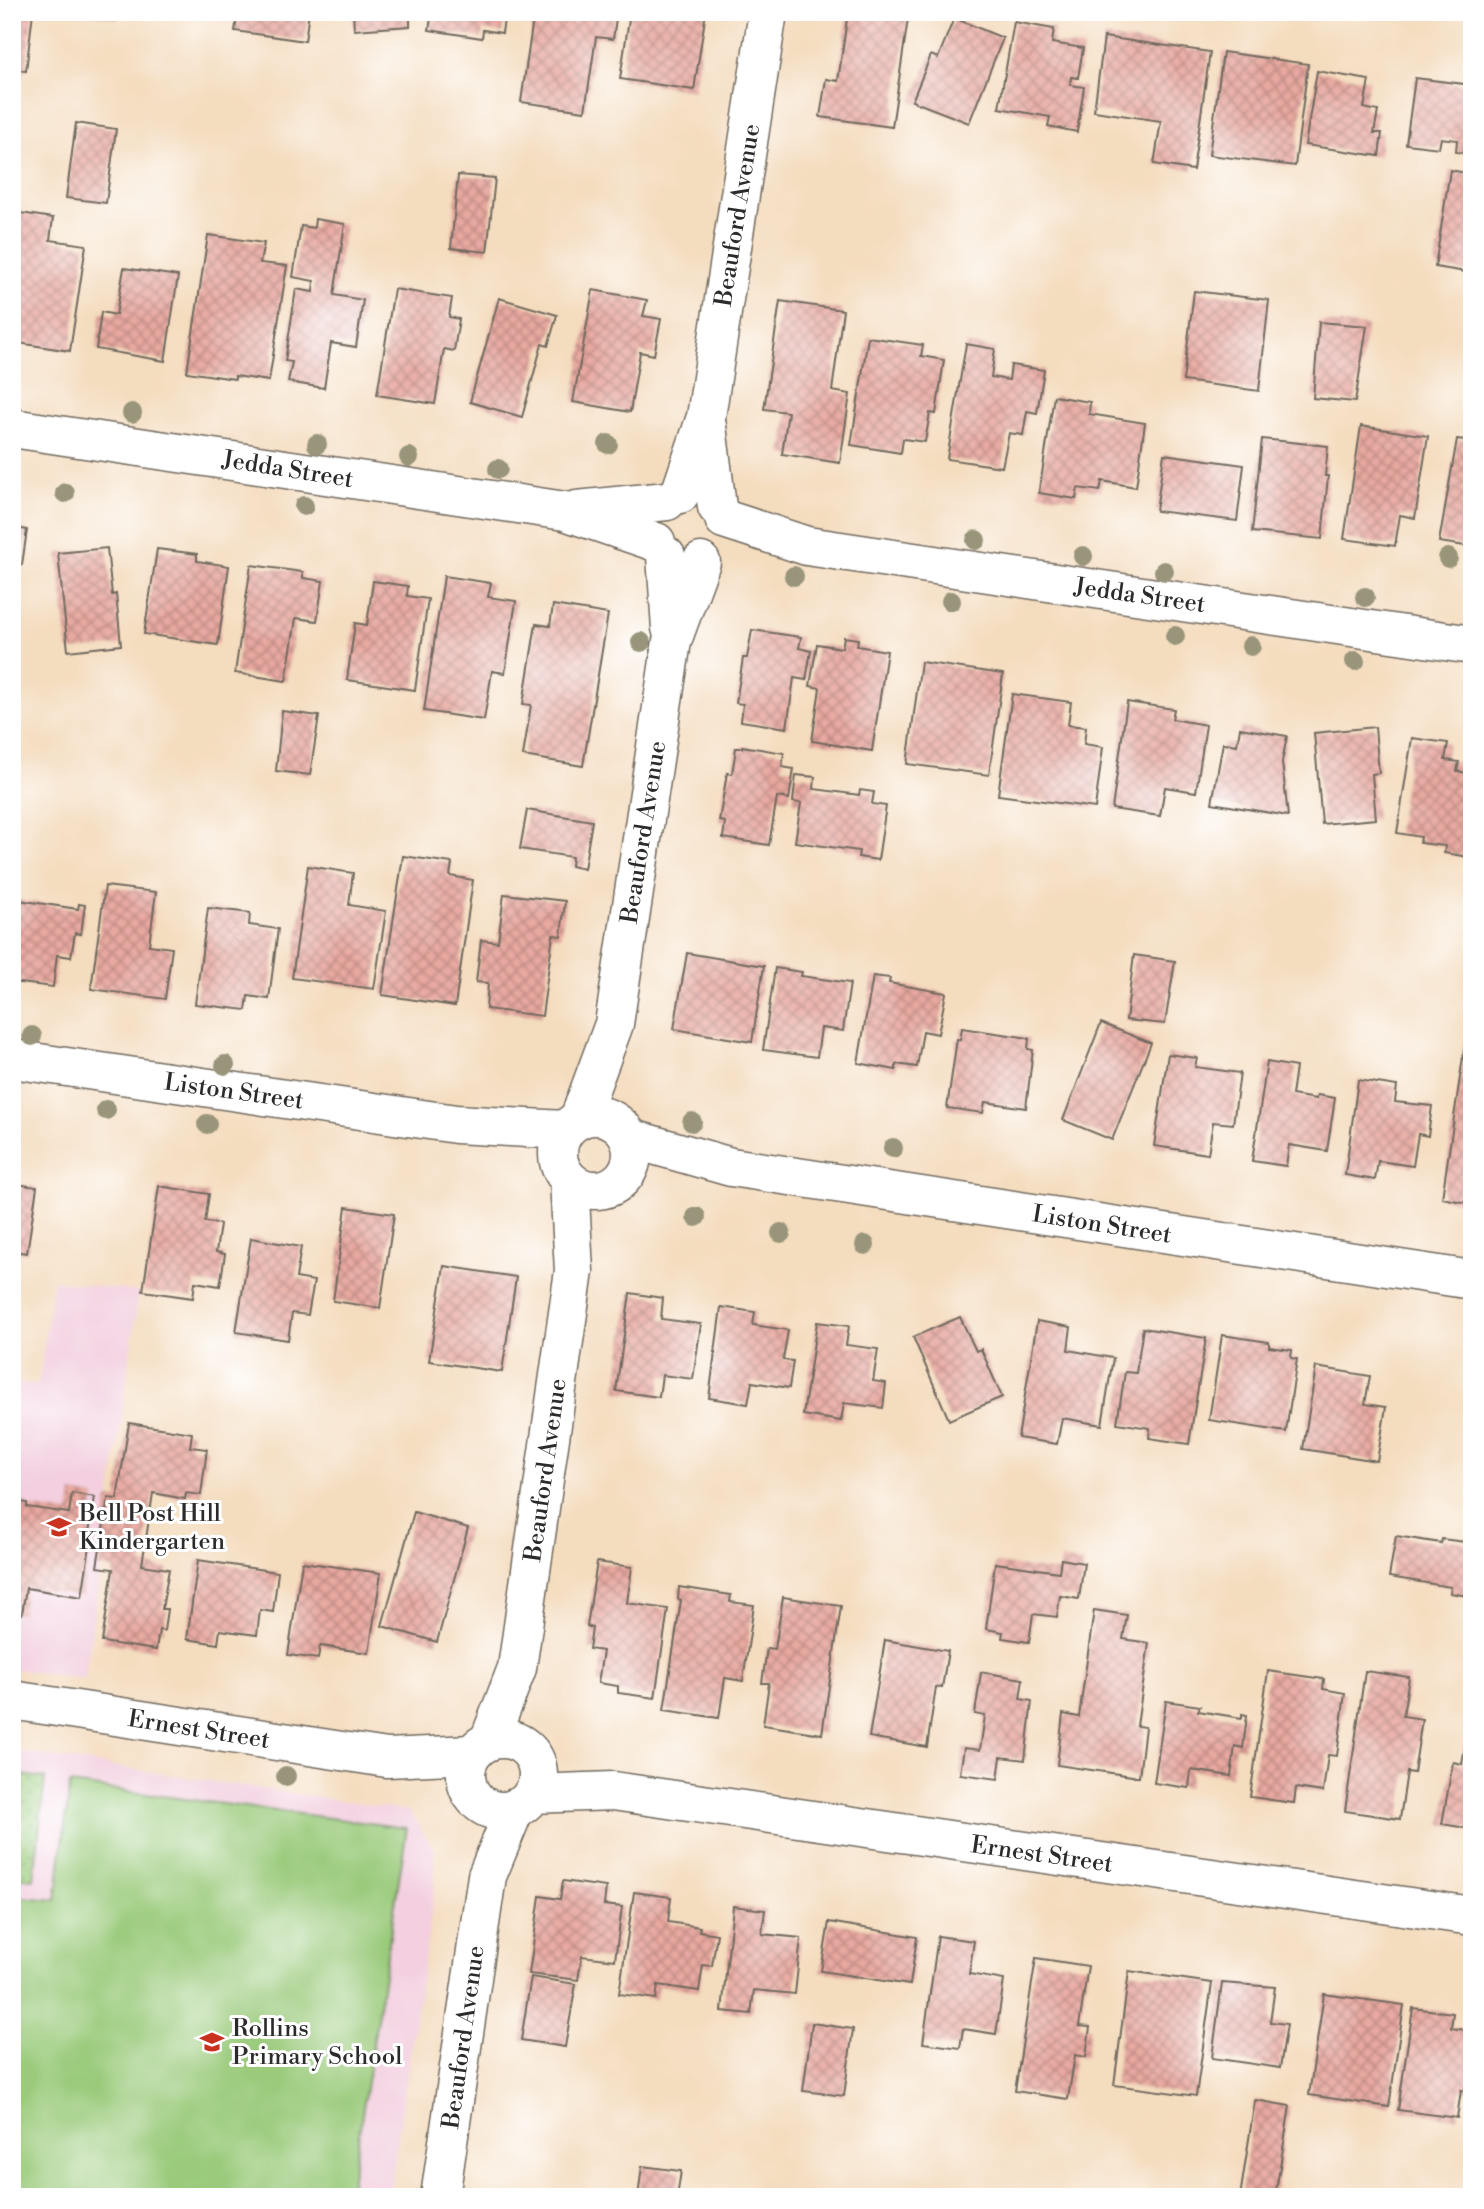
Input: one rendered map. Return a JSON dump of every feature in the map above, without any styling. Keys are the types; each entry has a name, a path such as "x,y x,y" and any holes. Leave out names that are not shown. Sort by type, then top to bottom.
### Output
{"street":[{"name":"Beauford Avenue","path":"440,2197 574,1271 568,1148 614,1024 672,641 697,540 706,417 768,12"},
{"name":"Beauford Avenue","path":"697,540 653,531 659,509 674,498 706,417"},
{"name":"Jedda Street","path":"12,428 565,512 697,540 807,546 1472,645"},
{"path":"674,498 691,493 701,495 697,540"},
{"name":"Jedda Street","path":"565,512 674,498"},
{"name":"Beauford Avenue","path":"574,1271 623,1155 614,1024"},
{"name":"Liston Street","path":"12,1059 456,1124 568,1148"},
{"path":"601,1116 623,1155 589,1190 568,1148 601,1116"},
{"name":"Liston Street","path":"623,1155 731,1167 1472,1280"},
{"name":"Ernest Street","path":"12,1700 387,1758 1472,1916"}],"shaded area":[{"name":"Bell Post Hill Kindergarten","path":"53,1280 139,1292 85,1679 12,1669 12,1381 38,1385"},
{"name":"Rollins Primary School","path":"12,1751 409,1811 435,1850 435,1887 389,2197 12,2197"}],"green space":[{"path":"12,1774 45,1778 34,1879 12,1877"},
{"name":"Rollins Primary School","path":"70,1784 407,1828 349,2197 12,2197 12,1896 56,1900"}],"building":[{"path":"12,12 33,12 26,71 12,69"},
{"path":"79,12 119,12 118,19"},
{"path":"238,12 309,12 305,41 235,31"},
{"path":"353,12 410,12 410,26 354,30"},
{"path":"432,12 505,12 502,33 483,30 482,38 429,30"},
{"path":"554,12 617,12 613,39 596,37 585,111 521,102 533,19 552,22"},
{"path":"630,12 706,12 694,90 620,79"},
{"path":"848,12 909,12 892,127 820,117 826,79 838,81"},
{"path":"954,18 1003,38 969,123 912,101 931,55 938,58"},
{"path":"1014,22 1054,29 1052,43 1083,48 1078,78 1071,77 1070,85 1084,87 1077,132 1048,126 1050,117 999,108"},
{"path":"1104,37 1210,52 1193,170 1154,164 1161,121 1094,111"},
{"path":"1223,52 1308,64 1295,166 1209,155"},
{"path":"1317,71 1369,80 1364,108 1378,111 1374,133 1382,133 1379,156 1305,145"},
{"path":"1415,78 1472,85 1472,154 1456,152 1457,140 1441,138 1439,148 1406,144"},
{"path":"76,123 116,129 106,203 66,198"},
{"path":"1450,170 1472,174 1472,273 1435,267"},
{"path":"458,175 495,178 487,252 451,248"},
{"path":"14,212 53,218 50,240 86,245 70,351 12,342"},
{"path":"315,219 345,224 334,295 363,300 356,347 331,343 324,388 288,382 292,362 285,361 296,289 313,292 314,281 293,277 301,226 314,228"},
{"path":"208,235 264,243 260,263 287,266 269,381 187,372"},
{"path":"124,268 178,276 165,361 96,349 101,312 116,315"},
{"path":"394,289 452,298 449,317 459,319 454,351 444,349 435,404 377,395"},
{"path":"593,290 647,300 643,316 661,319 654,355 640,352 630,412 573,402"},
{"path":"1194,291 1269,300 1259,391 1183,381"},
{"path":"499,298 557,315 548,346 542,344 522,417 470,402"},
{"path":"780,301 843,310 832,391 850,394 840,463 782,454 788,412 764,409"},
{"path":"1319,322 1367,326 1355,402 1313,398"},
{"path":"868,337 923,345 921,356 944,360 936,414 930,413 925,442 903,439 901,453 851,445"},
{"path":"966,344 995,349 991,377 1009,380 1011,365 1044,370 1037,413 1027,411 1023,435 1009,433 1002,467 947,459"},
{"path":"1054,396 1090,402 1089,414 1145,423 1136,487 1102,481 1100,491 1078,488 1076,499 1039,493"},
{"path":"1361,426 1428,436 1415,518 1400,515 1395,546 1344,539"},
{"path":"1262,439 1328,446 1322,539 1252,532"},
{"path":"1457,439 1472,441 1472,547 1439,542"},
{"path":"1164,454 1244,465 1237,521 1156,511"},
{"path":"12,527 27,530 22,565 12,564"},
{"path":"107,548 112,595 116,594 121,645 68,651 58,553"},
{"path":"157,549 197,554 197,561 229,566 218,645 144,634"},
{"path":"251,565 303,572 303,578 323,581 317,621 296,618 286,681 235,673"},
{"path":"444,576 491,583 488,597 516,601 505,673 492,671 484,720 424,711"},
{"path":"373,581 408,586 407,596 428,599 415,690 347,680 355,623 367,625"},
{"path":"553,605 608,614 583,766 523,756 531,705 523,704 536,624 550,626"},
{"path":"752,630 801,637 799,648 811,651 806,680 794,678 787,728 741,721 743,704 736,703 743,658 747,658"},
{"path":"844,637 858,639 857,646 887,651 872,751 812,741 820,688 810,686 817,644 842,648"},
{"path":"921,662 1003,674 989,775 907,764"},
{"path":"1012,694 1071,702 1068,725 1086,727 1084,744 1103,747 1095,808 998,795"},
{"path":"1127,702 1174,709 1172,719 1206,725 1196,792 1165,787 1160,816 1112,809"},
{"path":"282,711 319,716 310,775 276,771"},
{"path":"1375,727 1379,773 1372,774 1376,819 1322,824 1314,733"},
{"path":"1240,728 1287,736 1282,762 1288,816 1212,803 1223,743 1237,745"},
{"path":"1412,738 1448,743 1445,760 1459,762 1457,771 1472,774 1472,838 1469,857 1444,853 1445,846 1420,843 1421,837 1397,833"},
{"path":"742,746 784,753 782,767 794,769 789,799 777,797 769,845 723,838 725,822 719,821 727,773 732,774 736,748"},
{"path":"796,775 815,777 814,789 859,795 860,790 874,792 872,804 886,806 878,860 858,857 859,851 795,842 801,803 793,802"},
{"path":"527,810 592,821 584,869 571,866 572,857 520,849"},
{"path":"403,856 452,863 450,876 473,880 455,1006 382,995"},
{"path":"308,866 353,873 349,905 386,911 374,989 292,978"},
{"path":"105,886 156,892 149,945 172,948 165,999 91,989"},
{"path":"504,894 565,901 561,936 553,935 542,1016 486,1009 488,983 476,982 481,940 498,942"},
{"path":"12,899 78,909 79,904 85,905 81,934 75,933 71,957 57,955 53,987 12,982"},
{"path":"208,908 250,913 249,925 278,929 269,999 248,996 246,1010 195,1004"},
{"path":"687,953 764,966 752,1042 674,1029"},
{"path":"1134,955 1175,961 1165,1024 1126,1020"},
{"path":"775,968 802,972 801,976 850,983 843,1031 821,1028 817,1057 763,1050"},
{"path":"873,976 890,978 889,983 946,993 938,1034 923,1031 917,1067 896,1064 896,1070 858,1063"},
{"path":"1470,1010 1472,1194 1469,1194 1467,1203 1442,1198"},
{"path":"1101,1023 1151,1043 1112,1140 1063,1120"},
{"path":"962,1028 1029,1038 1028,1049 1033,1050 1026,1108 985,1102 983,1113 947,1108 957,1039 960,1040"},
{"path":"1168,1054 1197,1058 1195,1067 1240,1073 1233,1124 1213,1122 1208,1154 1154,1146"},
{"path":"1267,1062 1296,1067 1292,1095 1316,1099 1317,1095 1335,1098 1327,1151 1289,1145 1286,1166 1252,1161"},
{"path":"1358,1080 1397,1086 1395,1102 1432,1106 1428,1136 1418,1134 1413,1166 1378,1161 1375,1180 1345,1175"},
{"path":"12,1164 19,1165 16,1184 37,1187 27,1253 12,1251"},
{"path":"159,1186 209,1194 205,1222 220,1224 216,1252 225,1254 220,1286 195,1282 193,1298 143,1291"},
{"path":"346,1207 394,1214 380,1308 333,1301"},
{"path":"251,1238 301,1247 296,1278 314,1281 308,1315 292,1313 288,1340 236,1332"},
{"path":"444,1266 516,1277 502,1372 429,1361"},
{"path":"630,1293 663,1298 661,1319 701,1324 693,1379 662,1375 659,1397 616,1391"},
{"path":"721,1307 755,1312 753,1325 788,1330 783,1360 793,1361 789,1388 752,1382 748,1404 709,1398"},
{"path":"960,1317 976,1351 981,1349 1002,1397 949,1420 913,1337"},
{"path":"1037,1321 1071,1327 1068,1350 1113,1358 1102,1425 1062,1418 1057,1444 1018,1438"},
{"path":"817,1322 849,1326 846,1345 878,1349 873,1381 886,1383 883,1408 844,1403 841,1421 803,1415"},
{"path":"1143,1328 1206,1338 1189,1444 1149,1438 1150,1428 1117,1423 1125,1372 1136,1373"},
{"path":"1222,1335 1269,1342 1269,1347 1292,1350 1291,1358 1297,1359 1286,1432 1209,1420"},
{"path":"1316,1367 1370,1376 1365,1404 1386,1407 1377,1461 1303,1449"},
{"path":"129,1423 192,1433 190,1447 207,1449 201,1495 186,1493 185,1499 153,1493 142,1565 169,1569 162,1609 167,1609 164,1631 159,1630 156,1650 102,1642 113,1569 97,1567 108,1498 117,1499"},
{"path":"72,1493 95,1497 82,1597 26,1588 22,1614 12,1613 12,1501 27,1503 27,1507 69,1513"},
{"path":"414,1512 468,1528 437,1642 382,1626"},
{"path":"1396,1536 1441,1543 1442,1539 1465,1542 1465,1545 1472,1546 1468,1596 1450,1593 1451,1587 1389,1577"},
{"path":"1061,1559 1084,1563 1079,1599 1060,1596 1057,1617 1033,1614 1029,1642 1002,1638 1003,1632 986,1629 995,1563 1059,1572"},
{"path":"198,1560 278,1572 273,1612 260,1610 257,1635 220,1630 218,1644 187,1639"},
{"path":"302,1562 381,1573 369,1653 320,1646 318,1659 288,1655"},
{"path":"597,1562 632,1567 627,1603 668,1609 655,1698 618,1693 618,1686 598,1683 603,1651 589,1649 592,1628 587,1626"},
{"path":"679,1587 731,1595 730,1602 754,1605 743,1681 725,1678 719,1718 664,1710 681,1600 678,1599"},
{"path":"783,1597 841,1606 822,1734 763,1725 769,1683 762,1683 767,1648 775,1649"},
{"path":"1094,1610 1127,1615 1123,1639 1149,1643 1137,1726 1145,1727 1139,1777 1057,1765 1063,1714 1079,1717"},
{"path":"885,1640 948,1651 942,1688 936,1687 927,1747 869,1737"},
{"path":"1268,1671 1324,1679 1323,1689 1345,1693 1337,1756 1328,1755 1323,1792 1296,1788 1294,1803 1250,1797"},
{"path":"1365,1671 1409,1677 1403,1716 1422,1719 1414,1773 1407,1772 1400,1819 1345,1811"},
{"path":"981,1672 1023,1679 1020,1699 1032,1701 1025,1760 1001,1757 998,1779 960,1774 964,1748 980,1750 985,1716 975,1714"},
{"path":"1166,1701 1200,1706 1198,1711 1242,1718 1242,1714 1247,1715 1243,1748 1235,1746 1231,1776 1191,1770 1189,1788 1154,1783"},
{"path":"1470,1717 1472,1829 1442,1824 1453,1762 1462,1764"},
{"path":"563,1881 606,1887 604,1905 622,1907 615,1960 582,1956 578,1980 529,1974 540,1896 560,1899"},
{"path":"634,1892 671,1897 668,1922 700,1927 699,1931 717,1934 712,1966 703,1965 699,1991 658,1985 656,1999 619,1994"},
{"path":"733,1906 765,1910 762,1934 801,1938 795,1994 754,1990 751,2014 722,2011"},
{"path":"829,1922 917,1937 910,1985 821,1971"},
{"path":"938,1936 974,1941 969,1974 1004,1980 996,2034 963,2029 960,2048 923,2043"},
{"path":"1036,1958 1088,1966 1079,2026 1090,2027 1086,2057 1075,2055 1068,2099 1015,2091"},
{"path":"1129,1971 1212,1983 1196,2096 1114,2085"},
{"path":"531,1977 576,1984 565,2047 521,2040"},
{"path":"1222,1983 1275,1987 1270,2022 1287,2024 1280,2068 1212,2058"},
{"path":"1324,1994 1404,2005 1389,2107 1309,2095"},
{"path":"1413,2008 1453,2013 1451,2028 1472,2031 1472,2092 1461,2090 1457,2118 1398,2110"},
{"path":"812,2023 853,2029 844,2096 803,2091"},
{"path":"1255,2100 1290,2106 1275,2197 1240,2197"},
{"path":"642,2166 681,2171 677,2197 638,2197"}],"place":[{"name":"Bell Post Hill Kindergarten","path":"59,1527"},
{"name":"Rollins Primary School","path":"212,2042"}]}
